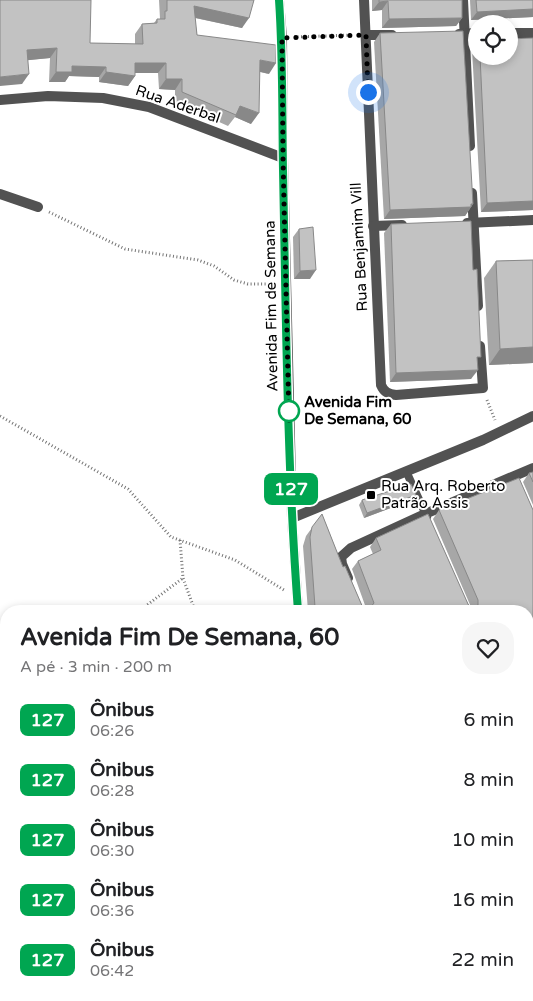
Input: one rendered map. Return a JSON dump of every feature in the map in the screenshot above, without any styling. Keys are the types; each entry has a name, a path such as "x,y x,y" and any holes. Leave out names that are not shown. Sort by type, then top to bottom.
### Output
{"street":[{"name":"Avenida Fim de Semana","path":"279,0 282,38 292,518 298,605"},
{"name":"Rua Benjamim Vill","path":"364,0 380,385 389,394 483,388"},
{"path":"463,0 470,155"},
{"path":"518,33 533,33"},
{"path":"446,34 468,34"},
{"path":"366,35 400,35"},
{"name":"Rua Aderbal","path":"0,100 48,96 103,98 149,107 283,158"},
{"path":"472,184 479,318"},
{"path":"0,194 38,207"},
{"path":"455,223 533,220"},
{"path":"373,226 410,225"},
{"path":"480,336 483,388"},
{"path":"292,518 533,416"},
{"path":"352,588 341,557 351,548 516,480 533,468"}],"lane":[{"path":"406,471 427,518"}],"path":[{"path":"282,38 366,35"},
{"path":"38,207 125,249 198,260 214,266 234,280 248,284 286,284"},
{"path":"483,388 499,432"},
{"path":"0,416 128,489 171,537 235,560 297,598"},
{"path":"180,540 184,578 193,605"},
{"path":"147,605 184,578"}],"building":[{"path":"0,0 91,0 90,43 143,44 142,24 157,23 157,19 165,19 167,0 254,0 249,18 194,6 197,35 276,45 276,63 260,60 259,113 240,106 236,115 182,92 182,79 166,79 166,63 135,63 135,76 106,72 106,67 72,66 72,72 56,72 57,48 27,50 29,74 0,77"},
{"path":"379,0 462,0 462,18 389,19 388,1 379,2"},
{"path":"476,0 533,0 533,9 477,12"},
{"path":"463,31 473,204 471,204 471,207 390,210 380,33"},
{"path":"533,38 533,201 487,203 480,65 518,65 518,39"},
{"path":"471,221 473,270 477,269 481,357 477,357 478,370 396,373 391,224"},
{"path":"313,227 316,270 300,271 299,229"},
{"path":"533,260 533,347 500,349 496,261"},
{"path":"533,472 533,482 529,473"},
{"path":"519,478 533,510 533,605 478,605 478,600 439,510"},
{"path":"411,484 416,495 367,513 362,500"},
{"path":"322,514 343,567 345,566 362,605 315,605 310,537 312,527"},
{"path":"428,514 468,604 372,605 374,603 358,561 381,550 376,538"}],"bus line":[{"name":"127","path":"279,0 282,38 292,518 298,605"}],"place":[{"name":"Avenida Fim De Semana, 60","path":"289,411"},
{"name":"Rua Arq. Roberto Patrão Assis","path":"371,495"}],"route":[{"path":"289,411 289,420 282,38 366,35 368,92"}]}
